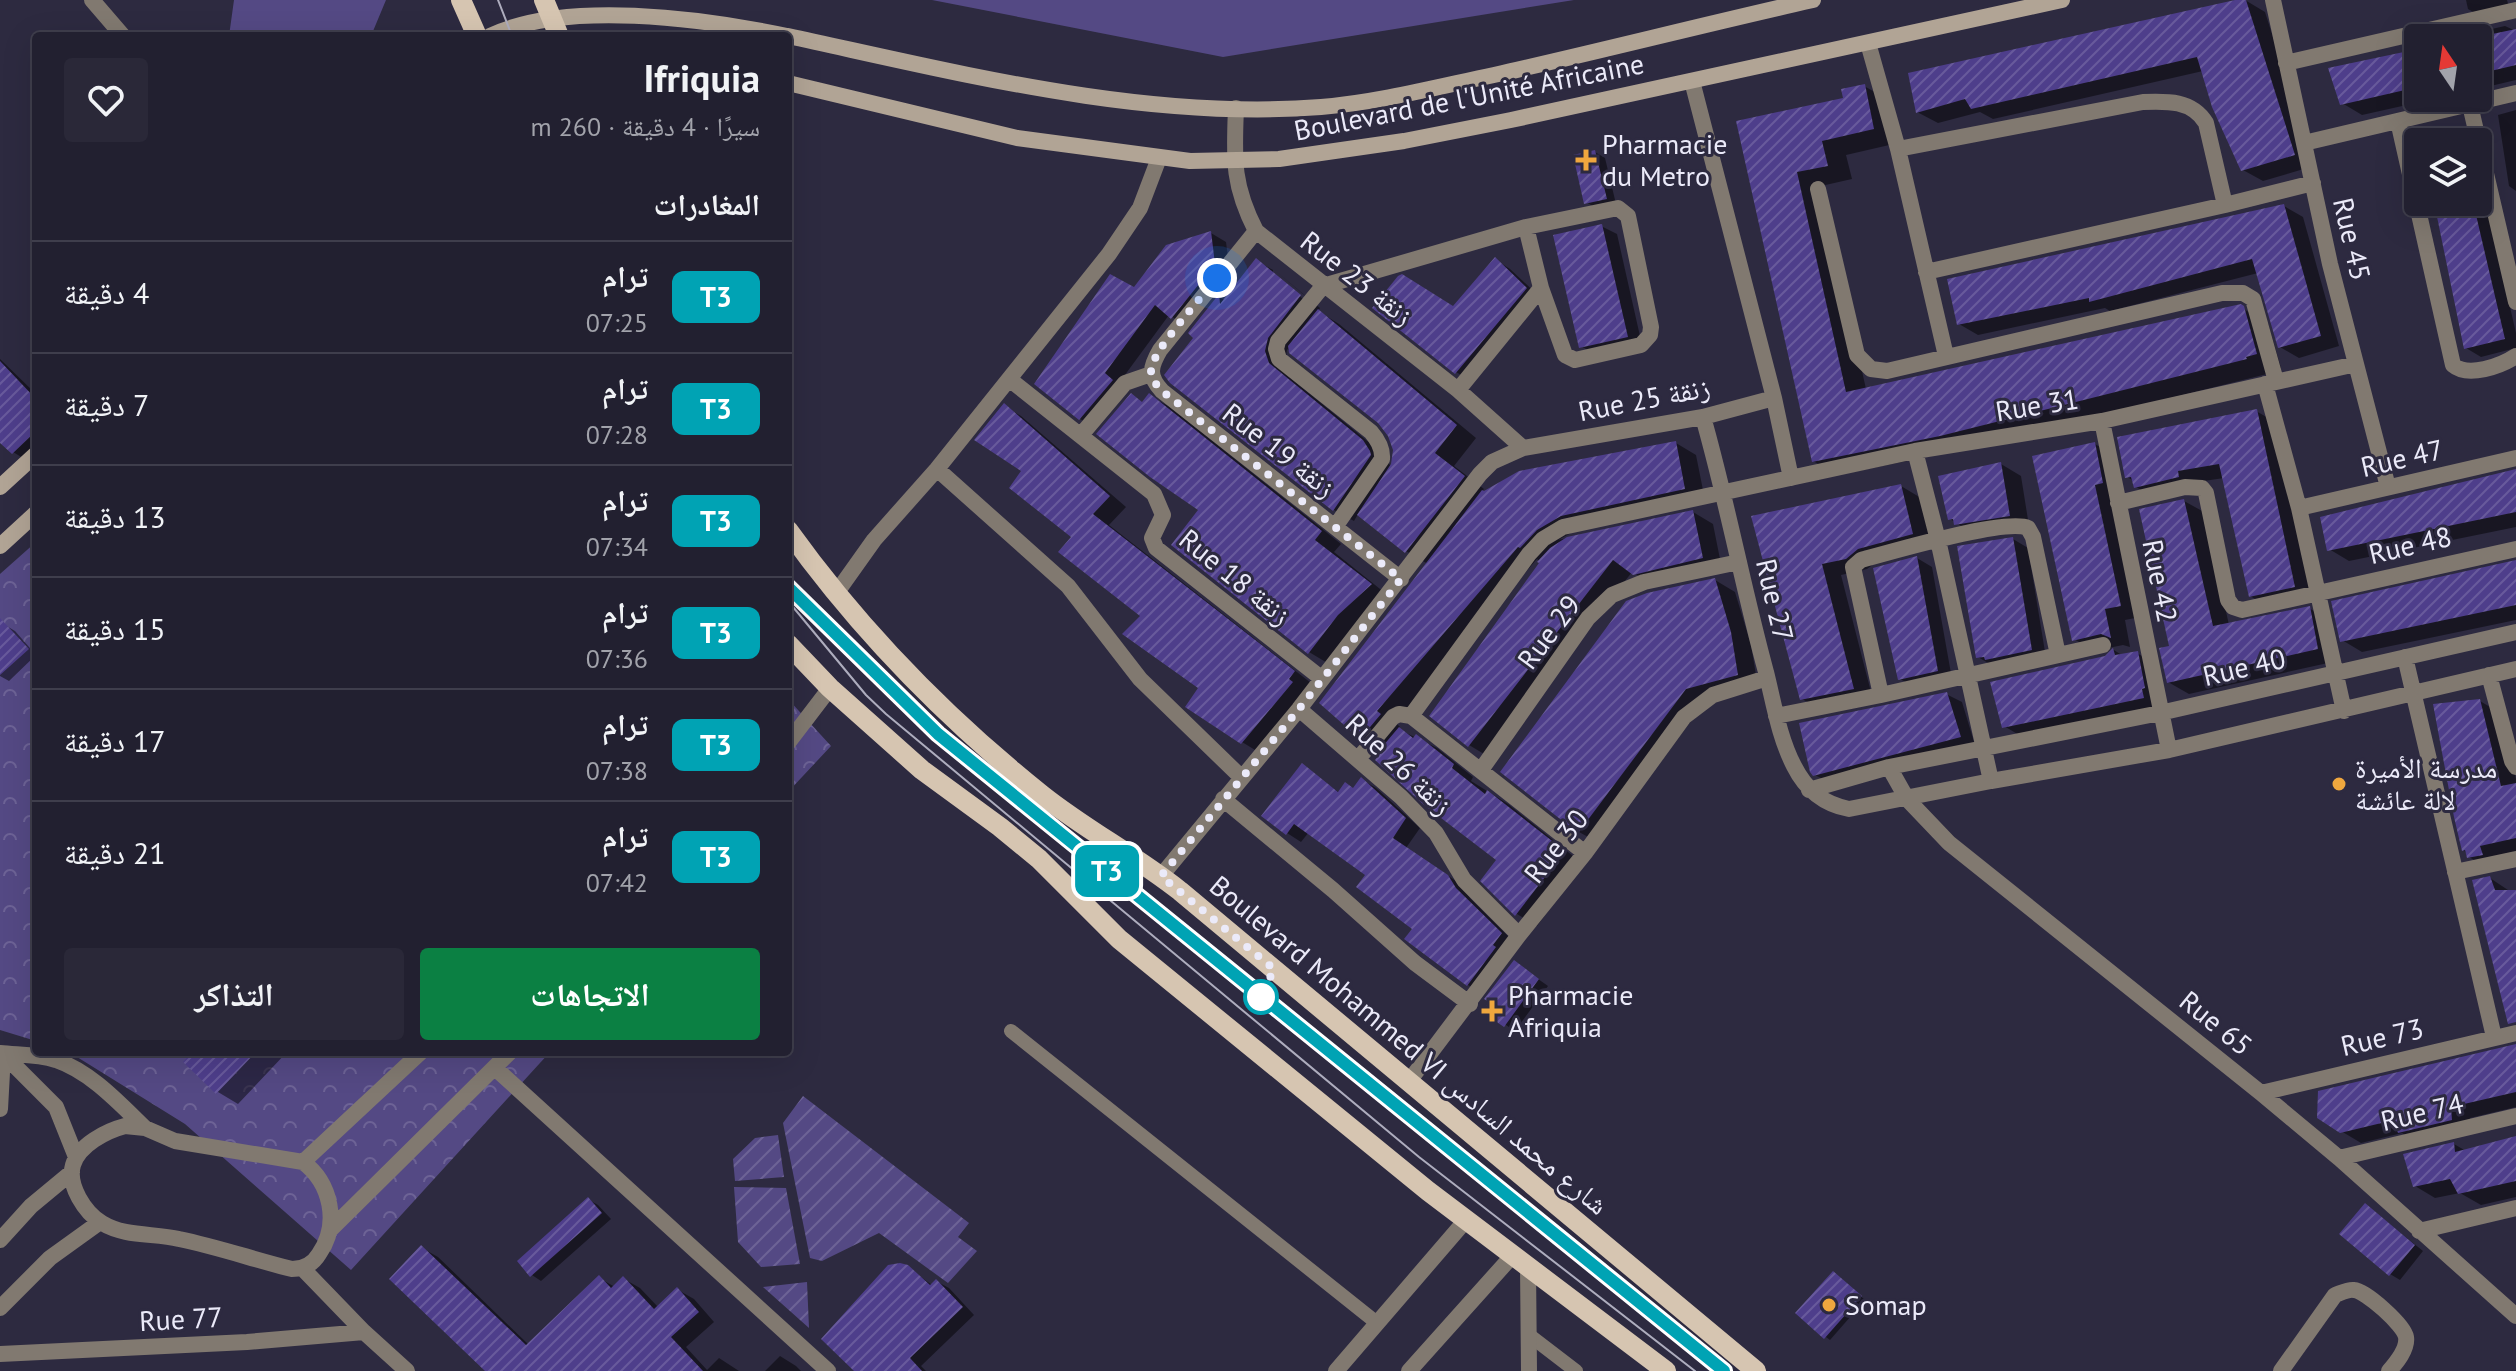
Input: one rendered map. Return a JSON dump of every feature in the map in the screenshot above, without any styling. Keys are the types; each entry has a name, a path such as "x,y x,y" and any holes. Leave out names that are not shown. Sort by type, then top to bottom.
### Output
{"main road":[{"path":"461,0 475,32"},
{"name":"Boulevard de l'Unité Africaine","path":"792,37 1071,95 1236,108 1324,107 1387,97 1578,56 1813,0"},
{"name":"Boulevard de l'Unité Africaine","path":"792,84 1017,138 1190,161 1279,159 1404,141 2062,0"},
{"path":"545,4 557,32"},
{"name":"Boulevard de l'Unité Africaine","path":"496,32 545,4 615,6 768,32"},
{"path":"0,487 32,458"},
{"path":"0,546 32,517"},
{"name":"Boulevard Mohammed VI شارع محمد السادس","path":"792,535 837,592 935,700 1000,761 1095,834 1161,876 1410,1080 1756,1371"},
{"path":"792,648 830,688 922,770 1039,859 1119,939 1466,1220 1666,1371"}],"street":[{"path":"92,0 120,32"},
{"name":"Rue 45","path":"2273,0 2313,183 2388,487"},
{"path":"2286,63 2516,10"},
{"path":"1868,43 1898,149 1946,356"},
{"path":"1692,81 1774,398 1791,478"},
{"path":"2492,99 2516,93"},
{"path":"1898,149 2143,102 2180,103 2200,114 2206,123 2225,205"},
{"name":"Rue 23 زنقة","path":"1236,108 1235,178 1243,205 1256,231 1458,390 1523,448"},
{"path":"2304,143 2438,112"},
{"path":"2472,112 2516,302"},
{"path":"2398,121 2453,365 2462,371 2471,371 2503,363 2516,356"},
{"path":"837,592 874,540 937,469 1109,254 1133,221 1148,191 1159,158"},
{"path":"1926,272 2313,183"},
{"path":"1818,189 1860,360 1871,369 1887,371 2237,292 2253,299 2344,711"},
{"path":"1335,527 1382,459 1383,453 1371,432 1279,359 1277,354 1278,341 1323,286 1526,227 1606,210 1622,210 1628,216 1651,327 1650,335 1641,345 1575,360 1565,355 1541,288 1526,227"},
{"path":"1081,435 1125,383 1151,374 1152,364 1160,350 1256,231"},
{"path":"1458,390 1541,288"},
{"name":"Rue 31","path":"1411,716 1529,554 1553,532 1579,521 1915,451 2102,421 2356,364"},
{"name":"Rue 19 زنقة","path":"1151,374 1162,391 1401,579"},
{"name":"Rue 18 زنقة","path":"1009,379 1146,487 1158,501 1163,515 1152,538 1156,548 1321,678"},
{"name":"Rue 25 زنقة","path":"1161,876 1299,709 1492,462 1523,448 1703,417 1774,398"},
{"name":"Rue 27","path":"1703,417 1724,492 1776,716 1790,757 1809,790"},
{"name":"Rue 42","path":"2102,421 2169,750"},
{"path":"1915,451 1938,540 1991,781"},
{"name":"Rue 47","path":"2299,508 2516,458"},
{"path":"937,469 1068,586 1140,679 1242,778"},
{"name":"Rue 48","path":"2118,503 2185,487 2202,488 2206,493 2228,600 2233,607 2242,610 2516,549"},
{"path":"1881,695 1853,567 1861,560 1938,540 2015,525 2028,528 2033,537 2058,655"},
{"name":"Rue 29","path":"1481,770 1588,618 1612,595 1644,582 1739,562"},
{"name":"Rue 40","path":"1809,790 1889,767 2160,713 2516,632"},
{"path":"1776,716 2103,645"},
{"path":"2405,657 2494,1037"},
{"path":"1809,790 1825,803 1849,809 2169,750 2516,669"},
{"path":"2489,675 2516,767"},
{"name":"Rue 30","path":"1410,1080 1585,853 1684,717 1713,695 1767,678"},
{"path":"792,738 830,688"},
{"name":"Rue 26 زنقة","path":"1299,709 1358,759 1436,833 1464,880 1519,935"},
{"path":"1358,759 1393,717 1399,714 1411,716 1585,853"},
{"name":"Rue 65","path":"1889,767 1907,799 1949,843 2339,1158 2516,1316"},
{"path":"1223,799 1415,963 1470,1004"},
{"path":"2455,872 2516,859"},
{"name":"Rue 73","path":"2261,1093 2516,1033"},
{"path":"0,1109 1,1054"},
{"path":"1,1054 32,1055"},
{"path":"0,1240 74,1164 96,1139 125,1126 145,1128 175,1141 303,1162 322,1181 330,1203 331,1229 316,1260 303,1269 292,1269 178,1238 119,1230 100,1222 81,1201 73,1183 74,1164 56,1107 1,1054"},
{"path":"38,1056 57,1060 100,1086 145,1128"},
{"path":"303,1162 417,1056"},
{"path":"331,1229 506,1056"},
{"path":"495,1068 828,1371"},
{"name":"Rue 74","path":"2339,1158 2516,1116"},
{"path":"2419,1231 2516,1208"},
{"path":"1336,1371 1466,1220"},
{"path":"0,1308 50,1258 100,1222"},
{"path":"1521,1261 1529,1335 1529,1371"},
{"path":"1409,1371 1521,1261"},
{"path":"303,1269 407,1371"},
{"path":"2281,1371 2335,1295 2354,1290 2363,1293 2401,1326 2406,1337 2405,1346 2389,1371"},
{"name":"Rue 77","path":"0,1354 247,1342 364,1332"}],"lane":[{"path":"1011,1031 1377,1323"},
{"path":"1529,1335 1576,1371"}],"green space":[{"path":"234,0 386,0 373,32 230,32"},
{"path":"932,0 1574,0 1223,57"},
{"path":"32,546 32,1040 0,1030 0,574"},
{"path":"792,703 831,746 792,788"},
{"path":"75,1056 546,1056 351,1270 185,1124"},
{"path":"803,1096 969,1223 958,1237 977,1251 948,1283 879,1233 822,1261 810,1258 783,1123"},
{"path":"778,1135 784,1177 735,1181 733,1159 755,1138"},
{"path":"734,1187 786,1188 800,1264 761,1267 738,1242"},
{"path":"807,1282 809,1328 763,1287"}],"building":[{"path":"2246,0 2295,155 2241,171 2212,107 2197,57 1971,109 1965,99 1916,113 1908,73"},
{"path":"2516,29 2516,65 2492,71 2492,34"},
{"path":"2404,52 2404,90 2340,105 2328,68"},
{"path":"1865,84 1874,129 1822,141 1828,166 1797,172 1846,392 2241,304 2257,354 1940,436 1812,462 1736,121 1843,98 1841,89"},
{"path":"1595,150 1607,199 1584,204 1573,155"},
{"path":"2284,204 2321,336 2278,348 2252,259 2089,302 2089,298 1957,325 1947,279"},
{"path":"2437,216 2476,216 2505,339 2464,349"},
{"path":"1602,224 1628,337 1579,348 1553,235"},
{"path":"1211,231 1215,264 1171,319 1155,305 1105,373 1113,380 1079,420 1034,384 1110,274 1134,287 1166,245"},
{"path":"1495,257 1527,288 1455,374 1372,308 1402,274 1453,306"},
{"path":"1256,258 1301,295 1268,338 1265,351 1269,363 1363,440 1370,451 1371,455 1333,511 1170,383 1164,375 1193,338 1188,333 1219,294 1220,304"},
{"path":"1318,309 1457,425 1435,453 1465,476 1405,553 1357,515 1391,464 1393,450 1388,436 1378,423 1289,353 1288,346"},
{"path":"0,361 32,395 32,435 12,454 0,443"},
{"path":"1131,393 1142,402 1149,393 1322,531 1315,540 1372,584 1338,615 1308,654 1171,545 1198,510 1096,434"},
{"path":"1004,403 1110,496 1093,514 1295,671 1289,679 1293,682 1241,744 1185,707 1198,688 1122,634 1140,616 1058,552 1071,537 1009,488 1021,471 974,440"},
{"path":"2257,409 2295,587 2249,597 2219,464 2178,471 2179,477 2134,488 2131,477 2125,478 2117,437"},
{"path":"1676,441 1685,489 1561,516 1537,530 1518,547 1377,711 1381,714 1360,739 1319,703 1482,490 1519,471"},
{"path":"2095,442 2103,483 2095,485 2121,606 2105,609 2111,638 2101,634 2072,641 2032,456"},
{"path":"2001,462 2010,516 1954,525 1953,519 1948,520 1938,476"},
{"path":"2516,469 2516,512 2327,551 2320,517"},
{"path":"1901,484 1913,534 1858,549 1846,559 1822,564 1854,689 1800,700 1751,516"},
{"path":"2184,499 2213,626 2310,606 2318,649 2167,683 2159,648 2169,646 2139,509"},
{"path":"1693,510 1703,558 1633,575 1613,560 1468,747 1429,716 1550,548 1567,537"},
{"path":"2013,537 2032,650 1985,660 1984,657 1976,658 1957,546"},
{"path":"1917,556 1938,671 1898,680 1873,568"},
{"path":"2516,560 2516,605 2340,642 2331,601"},
{"path":"1715,578 1731,632 1738,675 1686,689 1578,833 1500,772 1626,601 1647,593"},
{"path":"0,618 29,649 0,675"},
{"path":"2113,648 2115,655 2138,651 2144,698 2002,728 1990,682 2105,656"},
{"path":"1947,692 1961,737 1813,776 1810,772 1799,723"},
{"path":"2480,699 2501,786 2516,783 2516,838 2480,846 2483,855 2467,858 2465,850 2462,851 2454,817 2433,704"},
{"path":"1399,727 1413,738 1416,734 1485,794 1487,790 1565,851 1515,916 1480,881 1496,860 1424,805 1375,760 1379,755 1377,753"},
{"path":"1302,763 1338,792 1345,782 1353,788 1361,777 1406,818 1393,838 1448,875 1456,888 1502,933 1493,945 1496,947 1467,986 1404,939 1412,929 1356,887 1365,875 1294,824 1286,835 1261,816"},
{"path":"2490,876 2495,890 2516,890 2516,1022 2508,1024 2472,880"},
{"path":"1514,960 1539,979 1504,1027 1482,1012 1489,1002 1484,999"},
{"path":"2516,1044 2516,1092 2451,1107 2452,1120 2398,1133 2394,1120 2340,1133 2317,1118 2318,1091"},
{"path":"188,1056 252,1056 216,1094 183,1062"},
{"path":"2516,1136 2516,1181 2458,1194 2450,1179 2413,1187 2403,1154 2454,1142 2455,1152"},
{"path":"588,1197 602,1213 530,1277 517,1261"},
{"path":"2365,1203 2415,1245 2389,1276 2339,1234"},
{"path":"421,1245 526,1345 599,1275 611,1288 623,1276 654,1309 677,1287 699,1312 671,1337 703,1371 485,1371 389,1279"},
{"path":"888,1265 908,1265 930,1285 936,1279 963,1307 910,1358 922,1371 854,1371 821,1339"},
{"name":"Somap","path":"1833,1271 1862,1296 1824,1339 1795,1313"}],"tram line":[{"path":"498,0 510,32"},
{"path":"792,591 938,734 1724,1371"},
{"name":"T3","path":"792,591 938,734 1724,1371"},
{"path":"792,606 866,695 886,714 1419,1157 1695,1371"}],"place":[{"name":"Pharmacie du Metro","path":"1586,160"},
{"name":"مدرسة الأميرة لالة عائشة","path":"2339,784"},
{"name":"Pharmacie Afriquia","path":"1492,1011"},
{"name":"Somap","path":"1829,1305"}],"route":[{"path":"1217,278 1160,350 1152,364 1153,381 1401,579 1161,876 1274,969 1261,997"}]}
